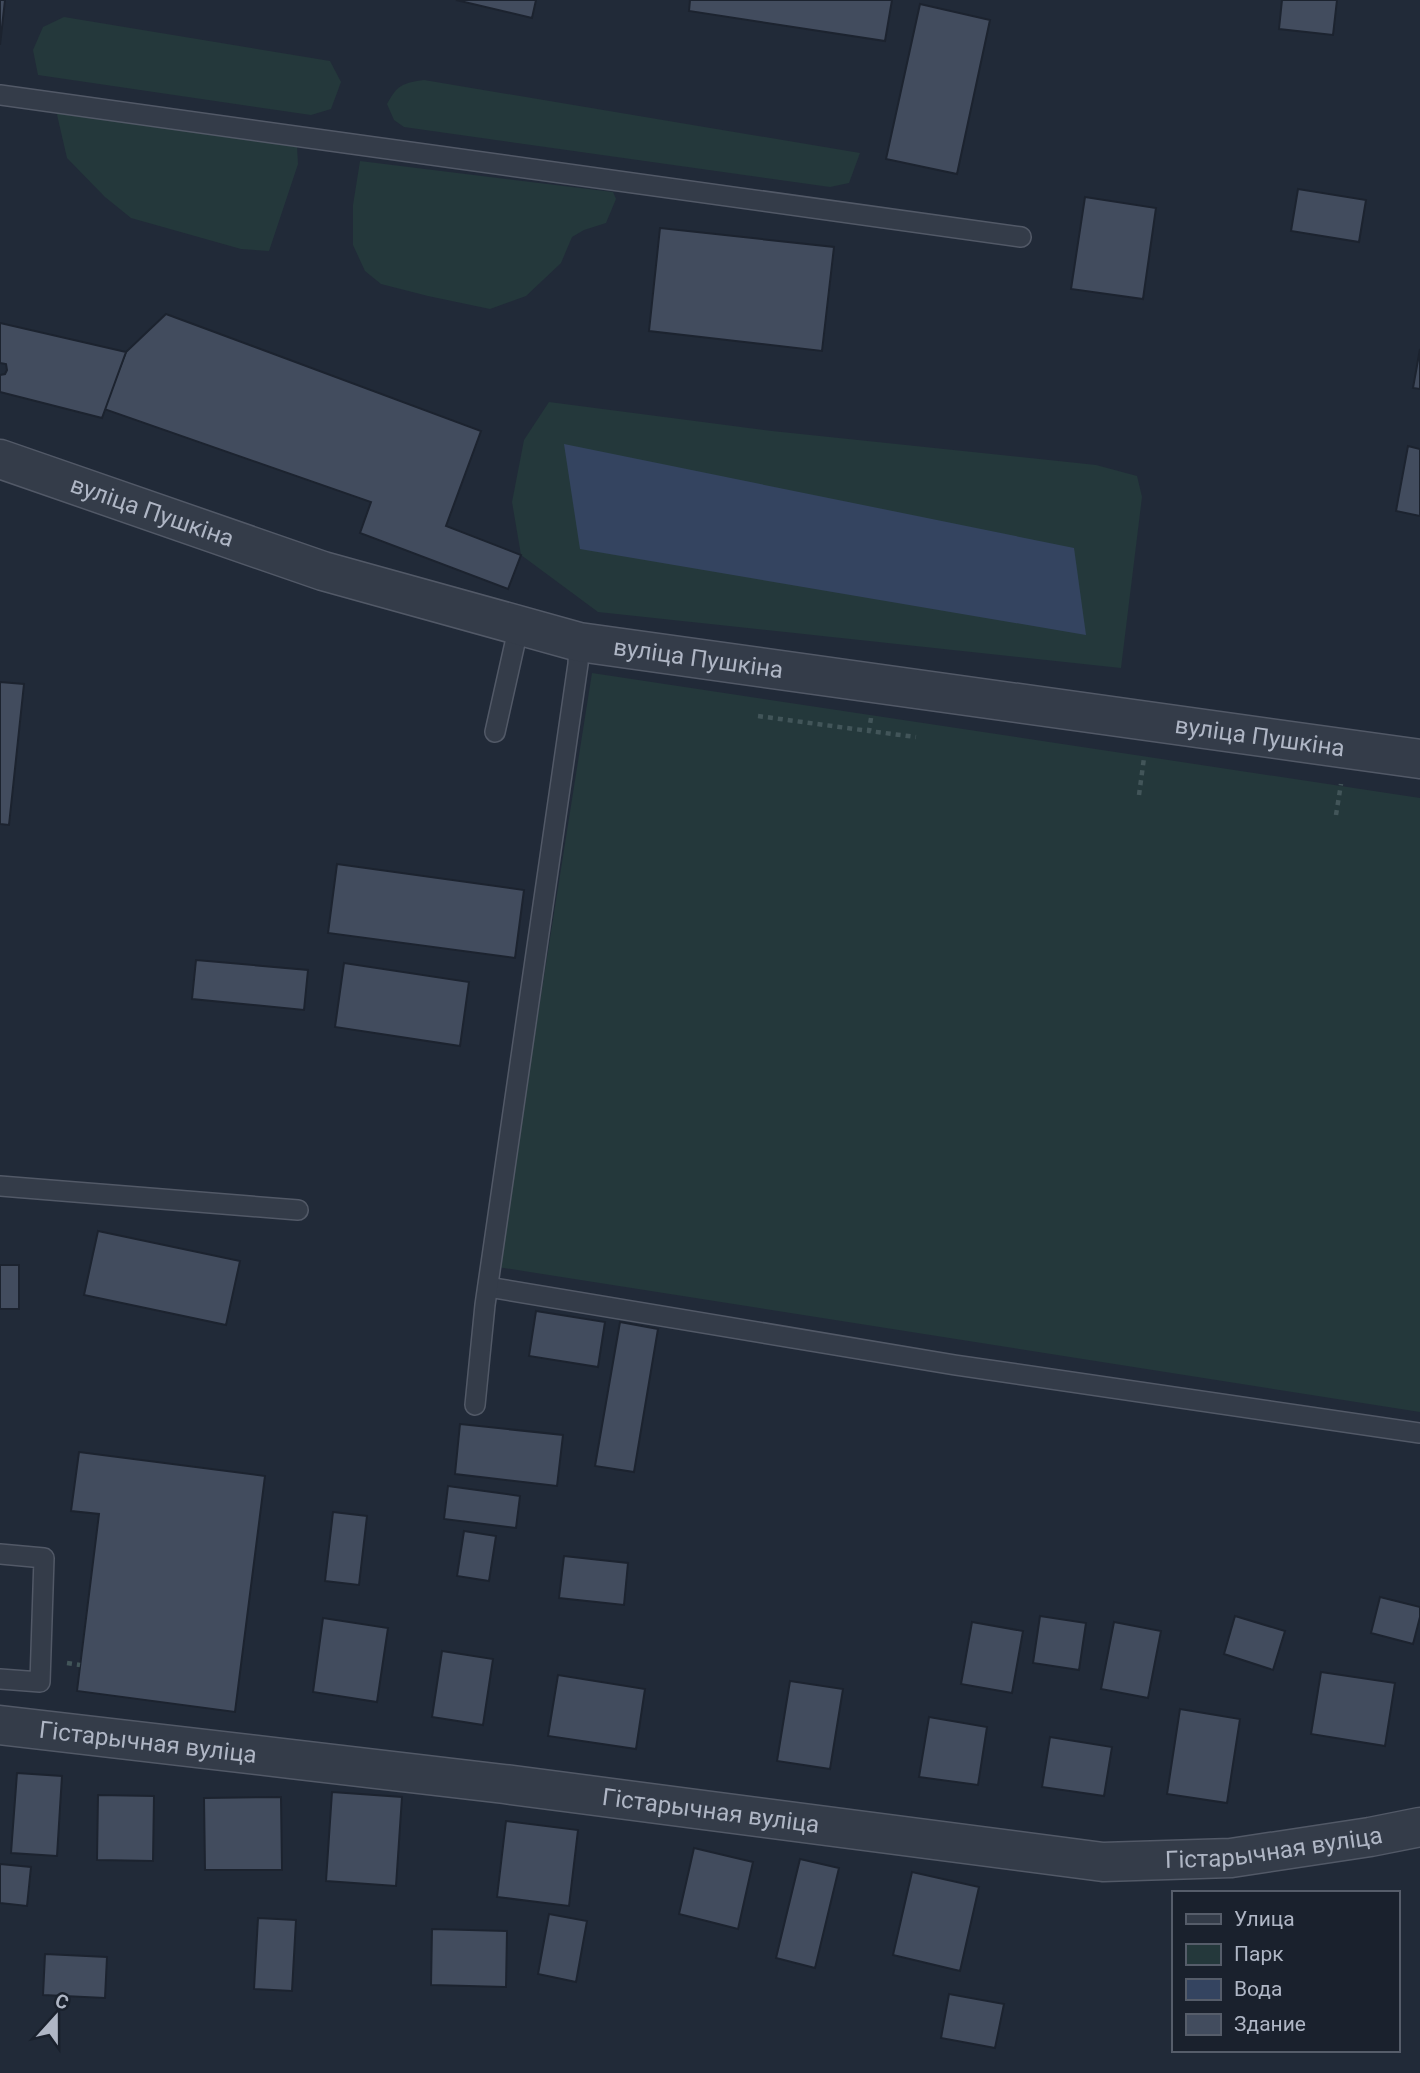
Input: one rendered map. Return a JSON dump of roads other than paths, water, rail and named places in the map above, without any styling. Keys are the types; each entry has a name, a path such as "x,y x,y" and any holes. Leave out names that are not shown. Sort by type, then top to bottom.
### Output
{"street":[{"name":"вуліца Пушкіна","path":"0,459 323,570 579,642 1420,759"},
{"name":"Гістарычная вуліца","path":"0,1725 504,1784 1103,1862 1231,1858 1420,1827"}],"lane":[{"path":"0,94 1021,237"},
{"path":"495,732 519,625"},
{"path":"475,1405 488,1287 579,642"},
{"path":"0,1186 298,1210"},
{"path":"488,1287 955,1365 1420,1433"},
{"path":"0,1555 44,1558 40,1682 0,1679"}],"water":[{"path":"564,444 1074,548 1086,635 580,549"}]}
